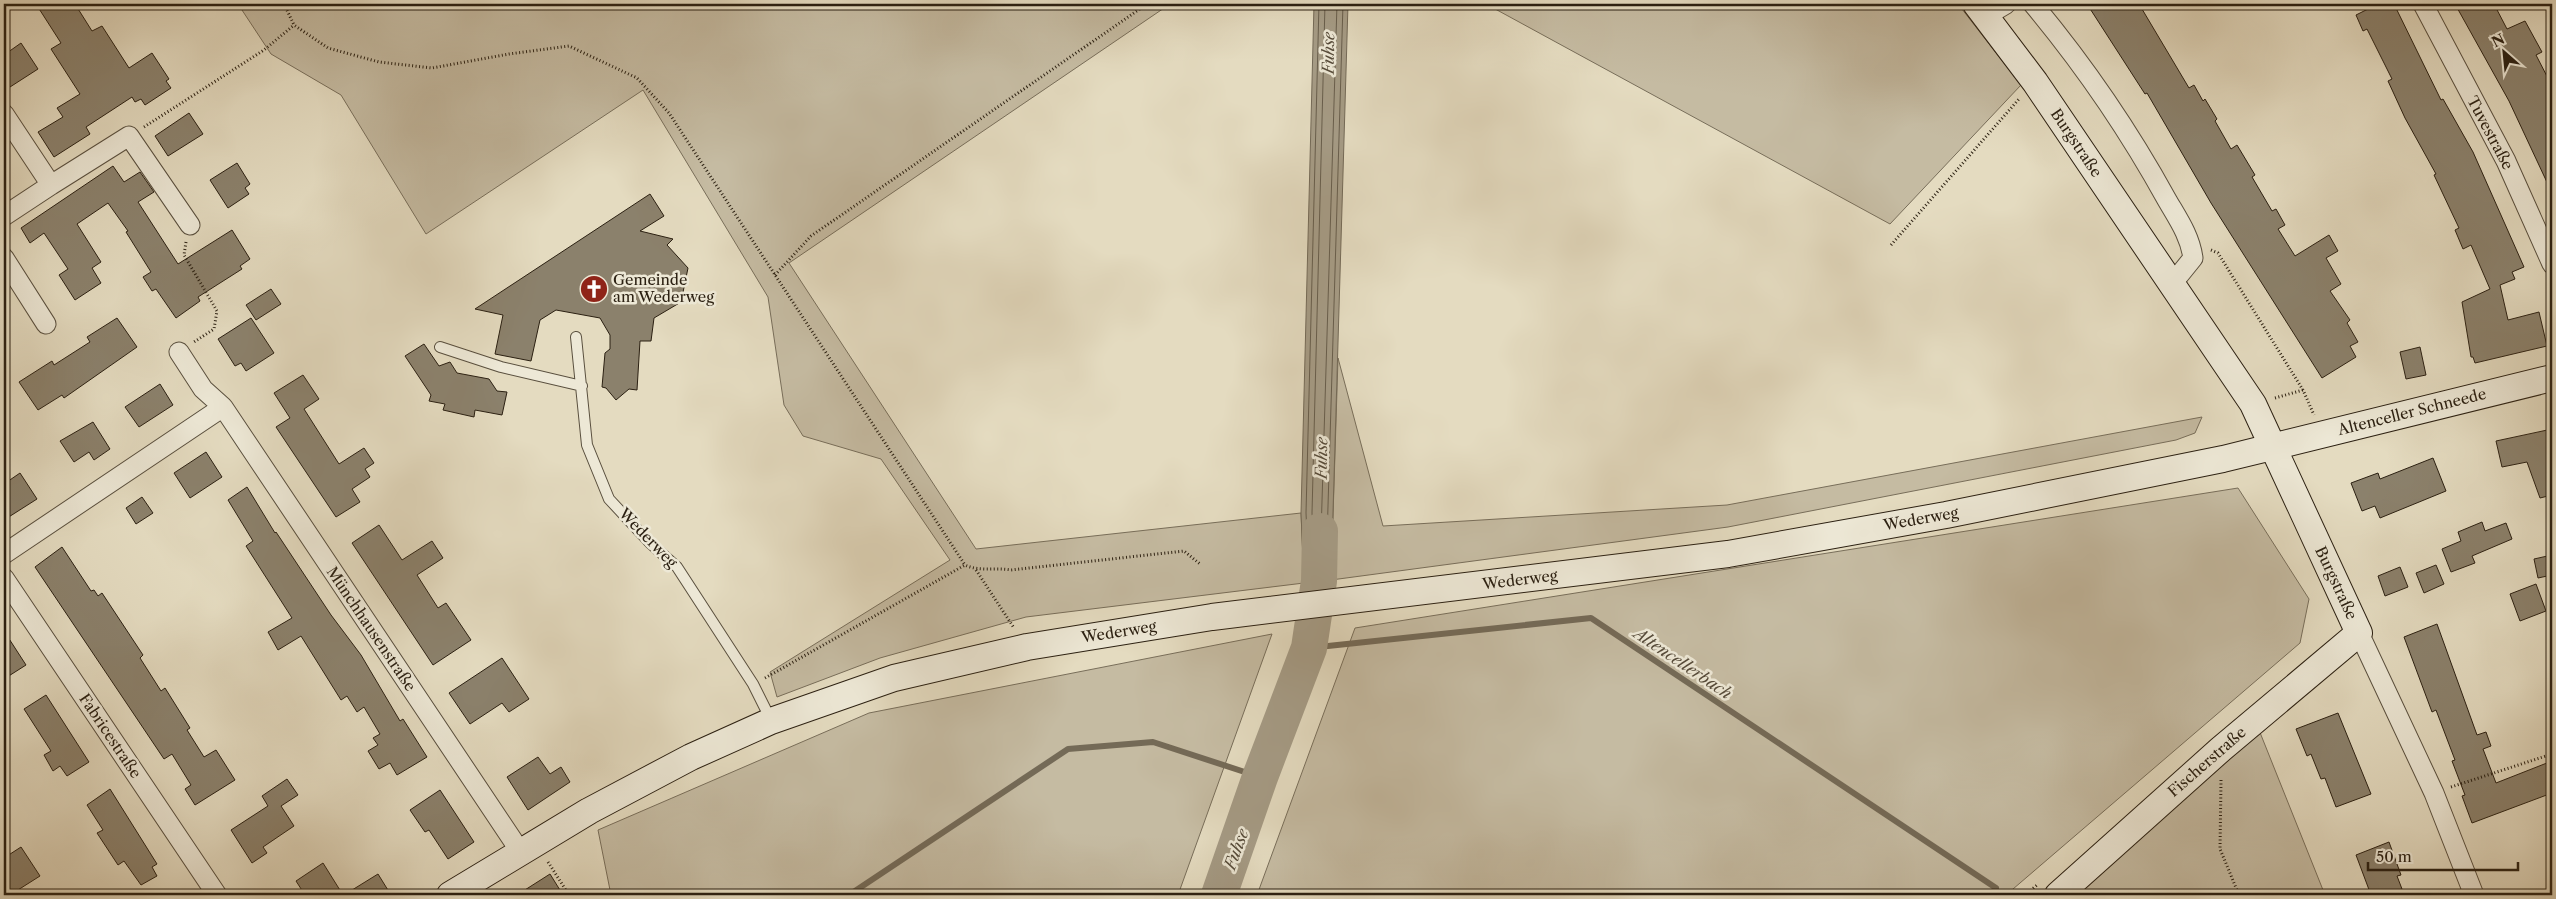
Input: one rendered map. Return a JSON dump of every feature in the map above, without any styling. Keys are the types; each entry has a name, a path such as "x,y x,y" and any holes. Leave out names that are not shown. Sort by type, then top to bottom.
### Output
{"main road":[{"name":"Burgstraße","path":"1990,8 2034,82 2253,404 2359,633"},
{"name":"Altenceller Schneede","path":"2273,447 2552,378"},
{"name":"Wederweg","path":"450,895 528,846 650,778 771,721 894,678 1027,647 1212,617 1405,595 1728,554 2143,476 2273,447"},
{"name":"Fischerstraße","path":"2058,895 2220,749 2359,633"}],"street":[{"path":"2033,4 2092,81 2151,171 2191,243 2193,258 2172,284"},
{"name":"Tuvestraße","path":"2423,4 2506,161 2552,264"},
{"path":"4,114 52,185"},
{"path":"4,216 130,136 190,225"},
{"path":"4,258 46,324"},
{"name":"Münchhausenstraße","path":"179,352 204,389 223,407 528,846"},
{"path":"4,554 223,407"},
{"name":"Fabricestraße","path":"4,578 217,895"},
{"name":"Burgstraße","path":"2359,633 2434,793 2474,895"}],"lane":[{"name":"Wederweg","path":"576,337 587,445 609,499 650,543 677,567 753,684 771,721"},
{"path":"440,347 501,368 582,386"}],"path":[{"path":"284,4 294,25 328,48 379,62 432,68 508,54 569,46 637,78 669,113 966,565 976,570 1027,647"},
{"path":"775,274 811,236 1147,4"},
{"path":"130,136 264,50 294,25"},
{"path":"1891,245 2034,82"},
{"path":"179,352 214,329 217,310 184,255 190,225"},
{"path":"2191,243 2218,253 2303,390 2322,434"},
{"path":"2253,404 2303,390"},
{"path":"976,570 996,567 1011,570 1184,551 1200,564"},
{"path":"753,684 966,565"},
{"path":"2220,749 2220,849 2238,895"},
{"path":"2434,793 2552,754"},
{"path":"528,846 569,895"}],"shaded area":[{"path":"238,4 1170,4 789,263 976,549 1301,513 1304,583 1026,617 880,658 777,697 770,672 950,560 881,459 803,436 784,405 768,297 643,90 426,234 341,95 271,54"},
{"path":"1486,4 1958,4 2021,85 1890,224"},
{"path":"1338,358 1383,526 1727,505 2202,417 2195,433 2176,440 1728,527 1331,580"},
{"path":"2238,488 2309,599 2300,643 2006,895 1257,895 1355,628"},
{"path":"1272,634 1178,895 611,895 598,830 869,713"},
{"path":"2259,730 2325,895 2075,895"}],"water":[{"path":"1314,4 1348,4 1331,580 1304,583 1301,513"}],"building":[{"path":"36,4 75,4 92,31 102,26 129,68 152,53 169,79 166,81 171,88 145,105 141,99 135,102 132,97 86,127 90,134 54,157 38,132 63,117 57,108 80,94 51,49 61,43"},
{"path":"2087,4 2139,4 2189,88 2194,85 2203,101 2205,99 2231,149 2237,145 2255,175 2252,177 2272,211 2276,209 2285,225 2278,229 2295,256 2329,235 2338,251 2326,258 2341,284 2330,291 2350,320 2347,323 2358,342 2350,346 2356,357 2322,378 2211,203 2147,93 2145,94"},
{"path":"2378,4 2394,4 2441,100 2443,99 2473,152 2524,267 2512,272 2515,279 2500,285 2508,320 2539,312 2547,346 2475,363 2473,357 2471,357 2462,302 2490,289 2471,245 2463,249 2455,230 2459,228 2434,175 2436,174 2405,118 2388,81 2392,79 2367,29 2363,31 2356,15"},
{"path":"2455,4 2494,4 2507,29 2525,21 2542,52 2536,55 2552,86 2552,193 2509,101"},
{"path":"21,43 38,69 10,87 4,77 4,55"},
{"path":"189,113 203,134 168,156 155,136"},
{"path":"237,163 250,184 245,188 249,194 228,208 210,180"},
{"path":"113,166 124,182 140,172 154,192 138,202 178,264 232,230 250,259 240,266 242,269 198,297 200,301 176,318 156,289 152,291 143,277 151,272 126,232 128,231 108,203 77,224 101,262 92,268 101,283 75,300 59,275 68,269 44,233 30,243 21,228"},
{"name":"Gemeinde am Wederweg","path":"650,194 664,216 640,231 673,239 667,245 688,268 681,302 654,318 651,341 640,341 637,390 629,389 616,400 606,388 602,387 605,353 610,349 610,335 600,318 556,310 540,320 531,361 495,354 503,315 475,309"},
{"path":"271,289 281,304 256,320 246,305"},
{"path":"117,318 137,347 64,398 62,395 38,410 19,382 52,361 54,365 90,342 87,337"},
{"path":"251,318 274,353 246,371 241,363 235,366 218,339"},
{"path":"424,344 439,366 450,362 457,373 489,379 497,391 507,392 502,415 475,410 474,417 443,410 445,404 429,401 431,395 405,356"},
{"path":"2420,347 2426,375 2406,379 2400,352"},
{"path":"303,375 319,399 304,409 339,464 364,448 374,463 365,469 370,477 352,489 360,502 336,517 276,427 290,418 274,393"},
{"path":"160,384 173,405 139,427 125,407"},
{"path":"93,422 110,449 94,460 89,452 74,462 60,441"},
{"path":"2552,429 2552,495 2540,498 2527,462 2502,467 2496,441"},
{"path":"206,452 222,477 190,498 174,473"},
{"path":"2433,458 2446,491 2380,518 2375,506 2362,511 2351,483 2378,473 2380,479"},
{"path":"20,473 37,499 4,520 4,484"},
{"path":"247,487 275,533 361,655 400,721 403,719 427,757 397,775 390,763 379,769 368,751 378,745 373,738 380,734 364,707 357,712 347,696 341,700 301,636 278,650 268,632 292,618 246,546 253,541 228,500"},
{"path":"142,497 153,513 136,524 126,508"},
{"path":"2482,522 2485,531 2506,523 2512,539 2472,556 2475,563 2451,572 2442,549 2461,541 2458,532"},
{"path":"379,525 402,560 432,541 443,558 417,575 438,608 446,603 471,640 433,665 352,543"},
{"path":"62,547 91,591 94,590 98,596 102,593 143,655 140,658 161,691 165,688 190,728 187,730 204,757 216,750 235,780 195,805 185,789 191,785 172,754 164,759 35,567"},
{"path":"2552,555 2552,575 2538,578 2534,559"},
{"path":"2436,565 2444,584 2424,593 2416,573"},
{"path":"2400,567 2408,587 2385,596 2378,576"},
{"path":"2536,584 2546,611 2520,621 2510,594"},
{"path":"2437,624 2477,735 2486,732 2491,746 2483,749 2496,783 2552,761 2552,793 2472,823 2462,796 2465,795 2452,761 2455,760 2436,710 2432,712 2404,637"},
{"path":"4,631 26,665 4,679"},
{"path":"502,658 529,699 509,712 502,703 470,724 449,693"},
{"path":"46,695 89,762 67,776 60,766 53,771 44,755 51,751 24,709"},
{"path":"2338,713 2371,794 2336,807 2325,778 2321,779 2311,754 2307,756 2296,729"},
{"path":"538,757 550,774 561,767 570,782 528,810 507,777"},
{"path":"287,779 298,795 281,806 294,826 263,847 267,853 252,863 231,830 268,806 262,796"},
{"path":"110,789 157,864 152,867 157,876 141,885 124,861 118,865 97,833 103,830 87,805"},
{"path":"440,790 474,842 448,859 429,830 425,832 410,810"},
{"path":"2389,842 2401,875 2397,876 2402,889 2386,895 2371,895 2356,855"},
{"path":"21,847 40,876 10,895 4,885 4,858"},
{"path":"323,863 343,895 305,895 296,881"},
{"path":"378,874 391,895 344,895"},
{"path":"550,874 563,895 517,895"}],"waterway":[{"name":"Fuhse","path":"1219,895 1260,777 1309,648 1319,581 1320,531"},
{"name":"Altencellerbach","path":"1309,648 1591,618 1996,888"},
{"path":"849,895 1068,749 1153,742 1260,777"}],"place":[{"name":"Gemeinde am Wederweg","path":"594,289"}]}
